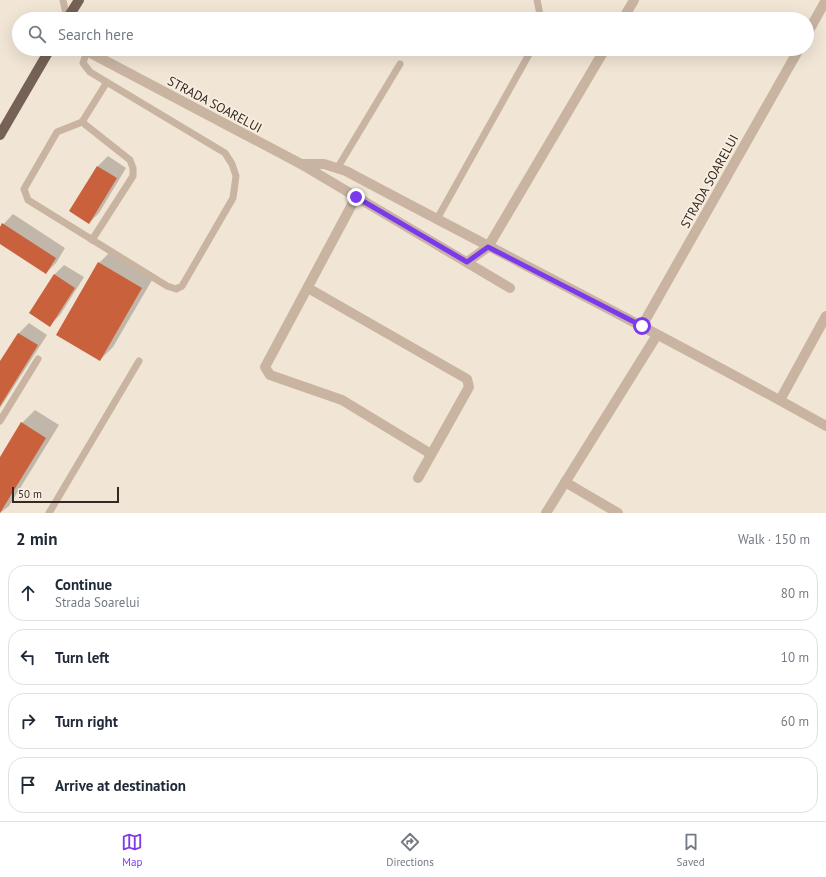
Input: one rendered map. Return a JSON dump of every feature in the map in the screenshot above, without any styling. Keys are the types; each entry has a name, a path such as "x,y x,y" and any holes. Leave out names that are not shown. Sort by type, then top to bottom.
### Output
{"main road":[{"path":"71,12 79,0"},
{"path":"0,135 46,56"}],"street":[{"path":"627,12 634,0"},
{"path":"814,21 826,0"},
{"name":"STRADA SOARELUI","path":"96,56 301,164 324,164 338,167 488,247 642,326 826,426"},
{"path":"467,262 488,247 601,56"},
{"name":"STRADA SOARELUI","path":"642,326 795,56"},
{"path":"301,164 510,288"},
{"path":"356,197 265,367 266,371 270,375 342,400 431,454"},
{"path":"308,288 467,379 469,387 418,478"},
{"path":"780,400 826,316"},
{"path":"546,513 657,335"},
{"path":"565,482 618,513"}],"lane":[{"path":"63,0 66,12"},
{"path":"537,0 540,12"},
{"path":"84,56 83,63 90,72 107,82 225,153 232,164 236,176 233,198 182,286 176,289 167,286 28,200 24,189 57,132 82,122 107,82"},
{"path":"437,219 528,56"},
{"path":"338,167 400,64"},
{"path":"82,122 130,160 133,168 133,176 92,240"},
{"path":"0,421 38,359"},
{"path":"49,513 139,361"}],"building":[{"path":"97,166 117,178 89,224 69,211"},
{"path":"2,223 56,258 46,274 0,244 0,227"},
{"path":"98,262 142,288 100,361 56,335"},
{"path":"54,274 75,288 50,327 29,313"},
{"path":"18,333 38,345 0,406 0,361"},
{"path":"21,422 46,438 0,513 0,457"}],"route":[{"path":"356,197 467,262 488,247 642,326"}]}
